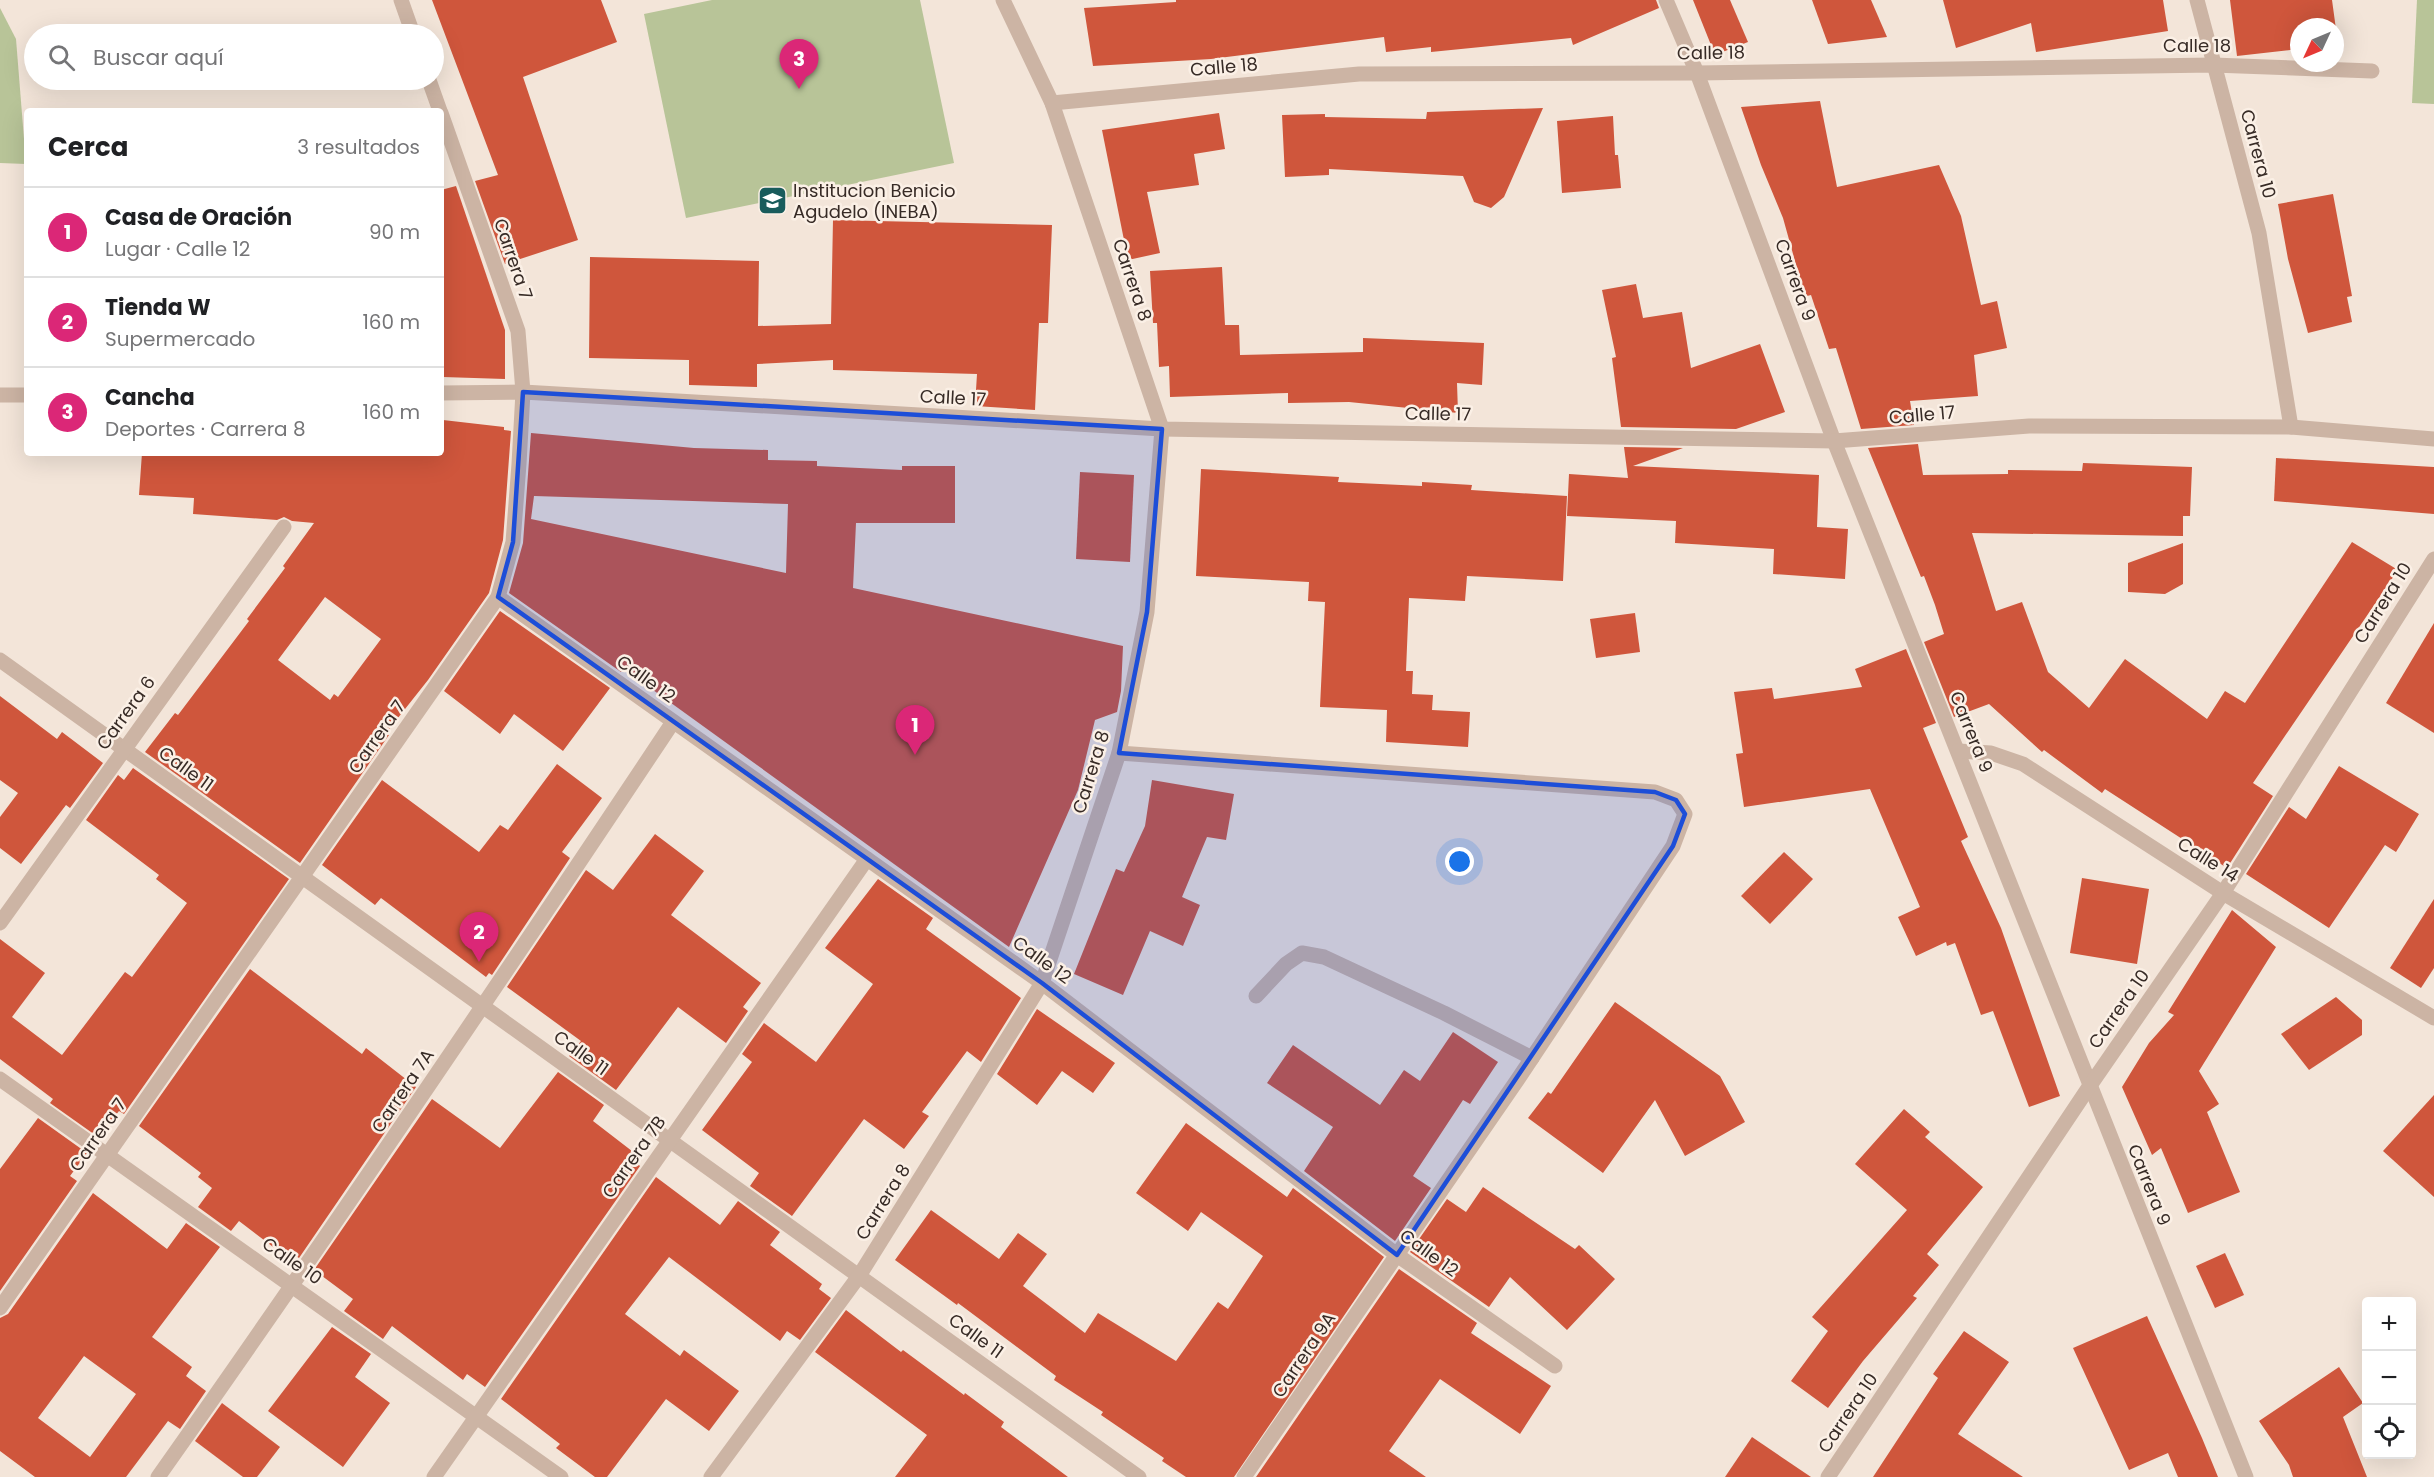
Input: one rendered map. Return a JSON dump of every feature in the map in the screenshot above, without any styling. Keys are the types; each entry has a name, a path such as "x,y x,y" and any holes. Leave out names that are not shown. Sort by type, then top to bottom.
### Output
{"street":[{"path":"401,0 409,24"},
{"name":"Carrera 8","path":"711,1477 859,1276 1042,983 1119,753 1147,612 1161,429 1052,103 1003,0"},
{"name":"Carrera 9","path":"1666,0 1697,73 1834,441 2089,1088 2246,1477"},
{"name":"Carrera 10","path":"2197,0 2259,233 2291,427"},
{"name":"Calle 18","path":"1052,103 1359,74 1697,73 2213,65 2372,70"},
{"name":"Carrera 7","path":"433,90 440,108"},
{"name":"Carrera 7","path":"0,1308 498,597 513,542 523,392 518,331 444,121"},
{"name":"Calle 17","path":"444,393 523,392 1161,429 1834,441 2029,426 2291,427 2434,439"},
{"path":"0,395 24,395"},
{"name":"Carrera 6","path":"0,923 284,526"},
{"name":"Carrera 10","path":"1828,1477 2223,893 2434,559"},
{"name":"Calle 12","path":"498,597 1042,983 1397,1255 1555,1366"},
{"name":"Calle 11","path":"0,660 1139,1477"},
{"name":"Carrera 7A","path":"158,1477 293,1286 484,1007 673,722"},
{"name":"Calle 14","path":"1958,751 1991,753 2023,764 2223,893 2434,1018"},
{"name":"Carrera 9A","path":"1119,753 1655,792 1676,800 1685,814 1673,846 1532,1058 1244,1477"},
{"name":"Carrera 7B","path":"434,1477 867,859"},
{"path":"1256,996 1286,964 1302,953 1324,957 1444,1012 1532,1058"},
{"name":"Calle 10","path":"0,1078 561,1477"}],"highlighted area":[{"path":"523,392 1162,429 1147,612 1119,753 1655,792 1676,800 1685,814 1673,846 1397,1255 1042,983 498,597 513,542"}],"green space":[{"path":"712,0 920,0 954,163 686,218 644,14"},
{"path":"2417,0 2434,0 2434,104 2412,103"},
{"path":"0,8 16,39 24,164 0,163"}],"building":[{"path":"432,0 601,0 617,42 523,77 578,240 505,264 475,181 498,175 444,32 444,24 441,24"},
{"path":"1176,0 1656,0 1659,8 1573,45 1571,38 1431,52 1431,47 1386,52 1384,37 1211,59 1093,66 1084,8 1176,2"},
{"path":"1693,0 1730,0 1748,42 1715,55"},
{"path":"1812,0 1871,0 1887,37 1828,44"},
{"path":"1943,0 2163,0 2168,31 2036,52 2031,23 1956,48"},
{"path":"2230,0 2332,0 2334,18 2290,18 2290,50 2237,56"},
{"path":"1820,101 1837,187 1939,165 1961,216 1981,305 1997,301 2007,348 1974,355 1978,396 1910,401 1914,425 1861,429 1836,348 1829,349 1811,295 1807,296 1800,279 1783,218 1761,165 1741,107"},
{"path":"1543,108 1504,197 1491,208 1474,202 1463,176 1329,169 1329,175 1285,177 1282,115 1325,114 1325,117 1426,119 1427,112"},
{"path":"1219,113 1225,149 1194,154 1199,185 1147,192 1160,253 1128,260 1102,130"},
{"path":"1613,116 1615,155 1618,155 1621,188 1562,193 1557,121"},
{"path":"456,186 505,330 505,379 444,377 444,189"},
{"path":"2333,194 2352,296 2347,297 2352,322 2308,333 2288,259 2278,204"},
{"path":"833,220 1052,225 1048,323 1039,323 1035,410 975,406 977,374 833,370 833,360 757,364 757,387 689,385 689,360 589,358 590,257 759,261 758,326 831,324"},
{"path":"1222,267 1225,325 1239,325 1240,355 1363,352 1363,338 1484,343 1482,385 1457,383 1458,413 1349,402 1288,403 1288,393 1170,397 1169,366 1159,367 1157,323 1153,323 1150,271"},
{"path":"1636,284 1643,318 1682,312 1691,368 1760,344 1785,412 1736,429 1621,427 1612,358 1616,357 1602,290"},
{"path":"444,420 504,427 504,430 511,431 503,540 489,593 428,680 386,733 389,735 300,863 145,752 175,713 178,715 249,621 247,619 285,568 283,566 314,523 292,521 284,517 277,520 193,514 194,498 139,495 142,456 444,456","holes":["325,597 381,639 338,697 334,694 330,700 278,660"]},
{"path":"531,433 694,448 768,450 768,460 817,461 817,466 902,470 902,466 955,466 955,523 856,523 853,588 1123,646 1121,691 1117,712 1095,720 1078,790 1009,947 624,669 621,672 509,593 523,543","holes":["534,496 788,504 786,573 531,519"]},
{"path":"1918,444 1923,475 2008,474 2008,470 2082,471 2083,463 2192,467 2190,516 2183,516 2183,536 1972,533 1996,611 2022,602 2048,672 2089,708 2125,659 2207,719 2225,691 2245,703 2352,542 2398,570 2253,783 2273,796 2227,868 2105,789 2102,793 2044,750 2042,752 1989,704 1954,717 1924,642 1944,634 1935,605 1924,576 1921,577 1868,448"},
{"path":"1624,447 1683,448 1633,466 1819,475 1817,527 1848,529 1845,579 1773,574 1774,549 1675,543 1676,521 1567,516 1569,474 1628,478"},
{"path":"2276,458 2434,467 2434,514 2274,501"},
{"path":"1201,469 1339,477 1338,482 1422,486 1422,482 1472,485 1471,490 1567,496 1563,581 1467,576 1465,601 1409,598 1406,671 1413,671 1412,694 1433,695 1432,710 1470,712 1468,747 1386,742 1387,710 1320,707 1325,602 1308,601 1309,582 1196,576"},
{"path":"1080,472 1134,475 1130,562 1076,559"},
{"path":"2183,543 2183,584 2165,594 2128,592 2128,563"},
{"path":"500,611 610,688 563,751 514,714 500,734 444,691"},
{"path":"1635,613 1640,652 1596,658 1590,619"},
{"path":"2434,623 2434,733 2386,703"},
{"path":"1906,649 1936,723 1923,728 1968,837 1961,841 2001,928 2060,1096 2029,1107 1993,1011 1981,1015 1955,943 1947,946 1946,942 1916,956 1898,917 1920,907 1870,789 1744,807 1736,754 1743,753 1734,692 1772,688 1774,699 1862,687 1855,669"},
{"path":"0,696 57,739 62,732 103,763 70,808 66,805 21,864 0,848 0,817 18,793 0,780"},
{"path":"557,764 602,798 562,852 570,858 492,975 489,973 486,977 381,898 375,905 322,865 382,780 479,852 500,825 508,830"},
{"path":"2339,766 2419,814 2396,852 2385,845 2329,928 2246,874 2289,807 2306,819"},
{"path":"133,768 289,879 124,1114 119,1111 98,1137 50,1103 53,1099 0,1059 0,939 45,973 12,1017 62,1055 125,972 132,977 187,903 156,879 159,875 86,820 118,775 124,780"},
{"path":"1152,780 1234,794 1226,840 1207,837 1182,897 1200,905 1183,946 1150,931 1123,995 1074,974 1116,869 1124,872 1145,826"},
{"path":"655,834 704,871 671,915 761,983 743,1007 748,1011 726,1043 678,1007 616,1090 569,1056 581,1041 507,987 586,870 613,890"},
{"path":"1784,852 1813,879 1770,924 1741,896"},
{"path":"2082,878 2149,889 2137,964 2070,953"},
{"path":"878,879 933,918 926,929 1021,998 981,1062 967,1051 922,1112 929,1116 904,1149 864,1119 792,1216 750,1186 759,1173 702,1130 752,1062 742,1054 764,1023 816,1062 873,984 825,948"},
{"path":"2434,899 2434,968 2421,988 2390,968"},
{"path":"2232,910 2276,947 2199,1071 2219,1104 2207,1112 2240,1192 2188,1213 2161,1148 2152,1155 2122,1087 2149,1043 2174,1015 2168,1012"},
{"path":"250,969 362,1054 366,1048 416,1087 299,1258 289,1251 285,1256 239,1221 231,1231 198,1207 212,1188 198,1177 201,1173 139,1126"},
{"path":"2336,997 2362,1020 2362,1035 2309,1070 2281,1034"},
{"path":"1615,1002 1720,1076 1745,1122 1685,1156 1655,1100 1603,1173 1528,1118 1548,1092 1551,1094"},
{"path":"1037,1009 1115,1063 1093,1093 1062,1071 1037,1105 997,1074"},
{"path":"1453,1032 1498,1062 1470,1104 1463,1100 1413,1176 1431,1188 1395,1241 1304,1171 1333,1127 1267,1083 1293,1045 1380,1105 1404,1070 1420,1081"},
{"path":"558,1072 604,1105 593,1121 641,1158 637,1163 640,1166 485,1387 467,1374 463,1380 392,1326 383,1339 344,1311 353,1299 314,1270 432,1099 500,1148"},
{"path":"2434,1095 2434,1197 2383,1151"},
{"path":"1904,1109 1930,1132 1925,1137 1983,1187 1927,1254 1939,1265 1913,1296 1917,1298 1863,1361 1828,1408 1791,1381 1828,1331 1812,1317 1907,1210 1855,1164"},
{"path":"38,1118 87,1153 70,1176 77,1181 0,1291 0,1169"},
{"path":"1186,1123 1287,1197 1293,1188 1384,1257 1234,1477 1186,1477 1162,1461 1164,1458 1101,1415 1103,1412 1054,1380 1056,1376 958,1303 957,1305 895,1260 931,1210 999,1259 1018,1233 1047,1254 1023,1286 1085,1333 1098,1313 1176,1361 1218,1302 1228,1309 1263,1256 1201,1212 1188,1231 1136,1193"},
{"path":"656,1177 720,1225 738,1201 780,1232 770,1245 822,1284 819,1289 831,1298 800,1340 787,1331 780,1341 669,1257 625,1314 680,1356 684,1350 739,1391 709,1431 666,1399 607,1477 595,1477 556,1448 560,1444 501,1399"},
{"path":"1483,1187 1575,1249 1579,1245 1615,1279 1567,1330 1510,1277 1489,1307 1410,1252 1447,1199 1466,1212"},
{"path":"93,1193 167,1249 186,1223 220,1247 152,1337 192,1367 186,1376 206,1391 180,1429 168,1421 126,1477 35,1477 0,1451 0,1318 8,1314","holes":["84,1356 136,1394 90,1457 38,1418"]},
{"path":"2225,1253 2244,1295 2215,1308 2196,1266"},
{"path":"1399,1269 1477,1323 1471,1333 1551,1386 1520,1434 1440,1379 1389,1451 1426,1477 1256,1477"},
{"path":"846,1310 901,1352 903,1350 1004,1422 1001,1427 1068,1477 895,1477 927,1435 815,1352"},
{"path":"2147,1316 2218,1477 2178,1477 2168,1453 2129,1470 2073,1348"},
{"path":"332,1327 371,1354 355,1377 390,1403 343,1467 268,1411"},
{"path":"1964,1331 2009,1362 1958,1434 2023,1477 1873,1477 1938,1378 1933,1374"},
{"path":"2339,1367 2362,1402 2343,1417 2367,1477 2293,1477 2289,1465 2259,1421"},
{"path":"222,1403 280,1447 257,1477 243,1477 195,1441"},
{"path":"1752,1437 1811,1477 1725,1477"}],"place":[{"name":"Cancha","path":"799,89"},
{"name":"Institucion Benicio Agudelo (INEBA)","path":"772,201"},
{"name":"Casa de Oración","path":"915,755"},
{"name":"Tienda W","path":"479,962"}]}
